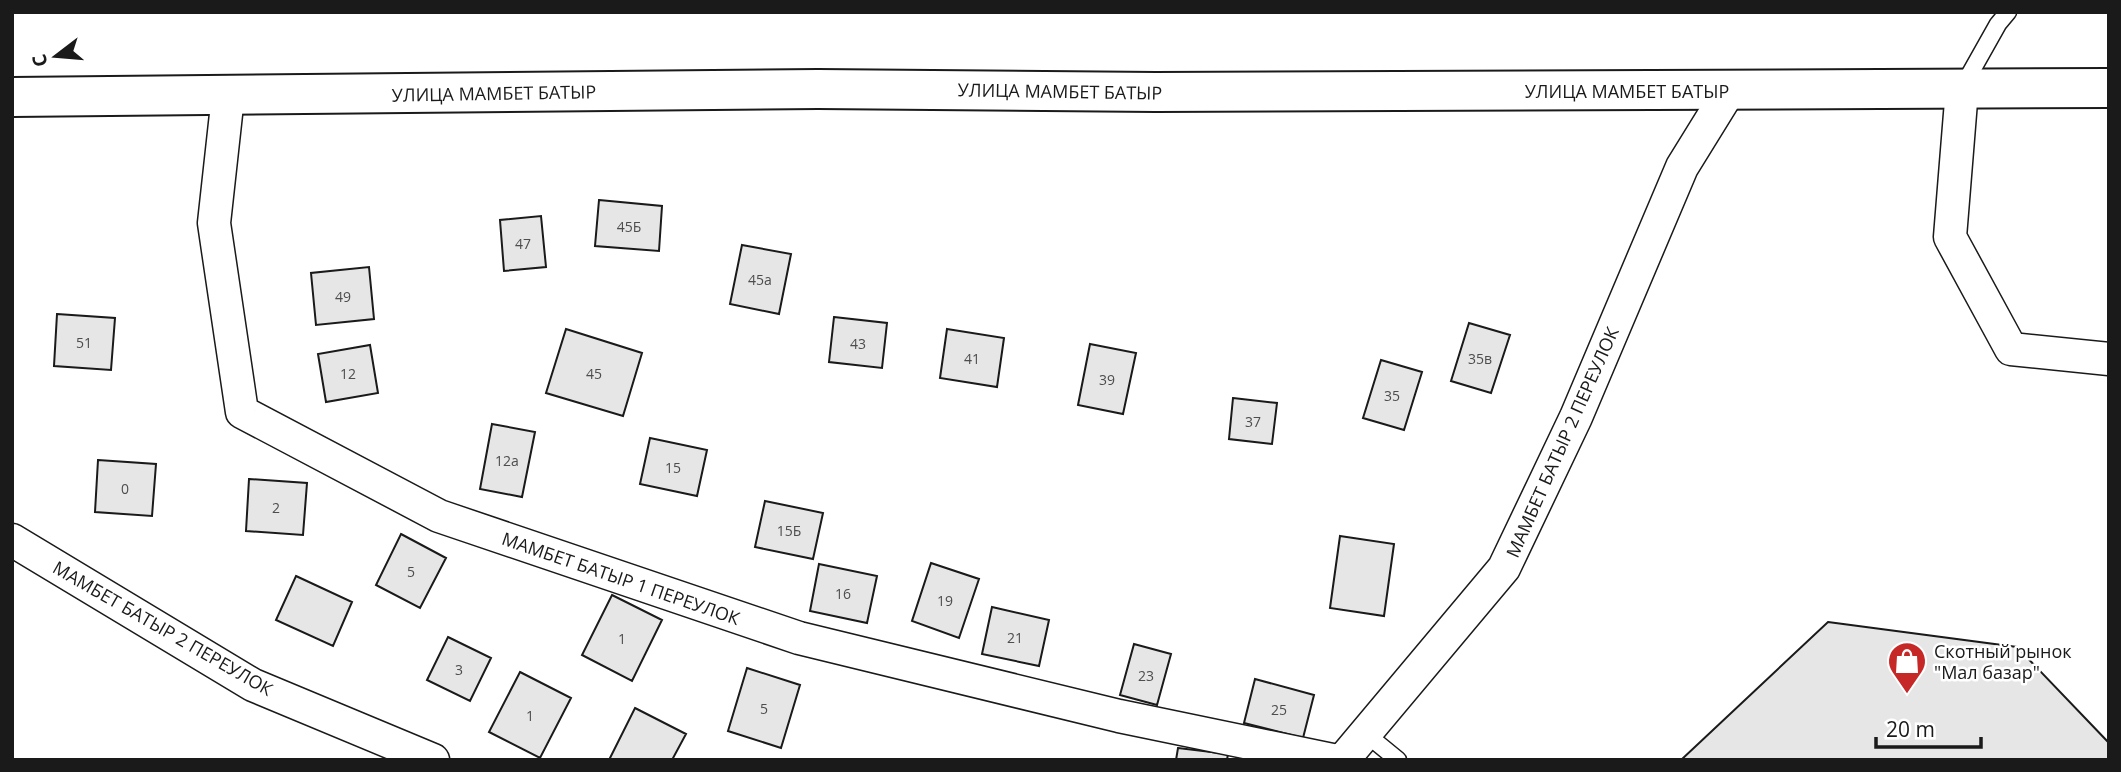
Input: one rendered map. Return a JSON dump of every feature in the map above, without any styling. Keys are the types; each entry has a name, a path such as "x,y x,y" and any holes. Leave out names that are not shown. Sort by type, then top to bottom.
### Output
{"main road":[{"name":"УЛИЦА МАМБЕТ БАТЫР","path":"12,97 818,89 1156,92 2109,88"}],"street":[{"path":"1962,89 1950,237 2011,349 2109,359"},
{"name":"МАМБЕТ БАТЫР 2 ПЕРЕУЛОК","path":"1343,760 1504,568 1576,417 1682,167 1729,91"},
{"name":"МАМБЕТ БАТЫР 1 ПЕРЕУЛОК","path":"228,96 214,223 242,412 439,516 799,638 1119,716 1332,760"},
{"name":"МАМБЕТ БАТЫР 2 ПЕРЕУЛОК","path":"12,540 253,685 433,760"}],"lane":[{"path":"1962,89 1998,24 2008,12"},
{"path":"1365,733 1398,760"}],"building":[{"path":"599,200 662,206 659,251 595,246"},
{"path":"541,216 546,267 504,271 500,220"},
{"path":"742,245 791,254 779,314 730,304"},
{"path":"369,267 374,319 316,325 311,273"},
{"path":"57,314 115,318 111,370 54,366"},
{"path":"834,317 887,323 882,368 829,362"},
{"path":"1469,323 1510,335 1491,393 1451,381"},
{"path":"566,329 642,353 623,416 546,393"},
{"path":"947,329 1004,338 997,387 940,378"},
{"path":"1090,344 1136,353 1123,414 1078,405"},
{"path":"370,345 378,393 326,402 318,354"},
{"path":"1381,360 1422,372 1404,430 1363,418"},
{"path":"1233,398 1277,403 1272,444 1229,439"},
{"path":"492,424 535,432 522,497 480,489"},
{"path":"650,438 707,450 697,496 640,484"},
{"path":"98,460 156,464 152,516 95,512"},
{"path":"249,479 307,483 303,535 246,531"},
{"path":"765,501 823,513 813,559 755,547"},
{"path":"401,534 446,558 420,608 376,585"},
{"path":"1340,536 1394,544 1384,616 1330,608"},
{"path":"931,563 979,579 959,638 912,621"},
{"path":"819,564 877,576 867,623 810,611"},
{"path":"296,576 352,602 333,646 276,620"},
{"path":"612,595 662,620 632,681 582,655"},
{"path":"992,607 1049,620 1039,666 982,654"},
{"name":"Скотный рынок \"Мал базар\"","path":"1828,622 2017,647 2109,743 2109,760 1681,760"},
{"path":"448,637 491,658 470,701 427,680"},
{"path":"1134,644 1171,654 1157,705 1120,695"},
{"path":"747,668 800,685 781,748 728,731"},
{"path":"520,672 571,698 540,758 489,732"},
{"path":"1255,679 1314,695 1303,738 1244,723"},
{"path":"635,708 686,734 672,760 609,760"},
{"path":"1178,748 1228,754 1227,760 1176,760"}],"place":[{"name":"Скотный рынок \"Мал базар\"","path":"1907,695"}]}
